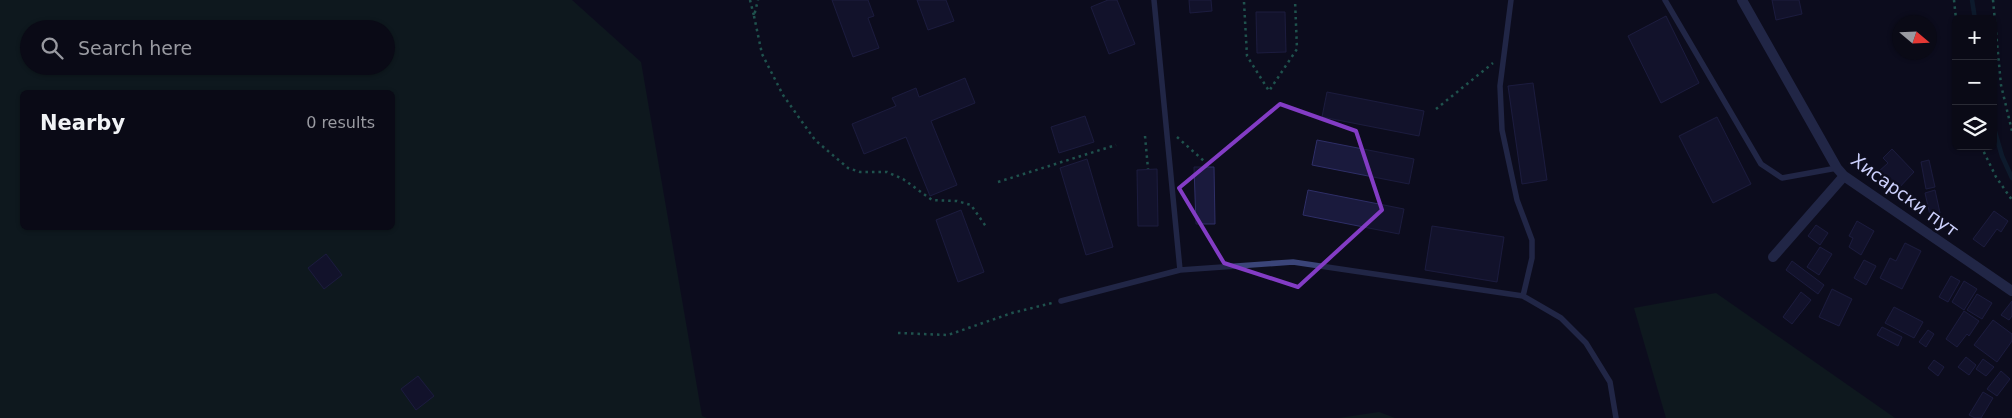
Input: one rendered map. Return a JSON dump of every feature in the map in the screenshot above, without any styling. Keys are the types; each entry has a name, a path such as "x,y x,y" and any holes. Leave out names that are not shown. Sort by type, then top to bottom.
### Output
{"street":[{"name":"Хисарски пут","path":"1742,0 1841,172 2012,291"},
{"path":"1773,257 1841,172"}],"lane":[{"path":"1154,0 1180,270"},
{"path":"1511,0 1500,86 1502,130 1517,200 1532,240 1532,258 1522,296"},
{"path":"1665,0 1761,164 1782,178 1841,172"},
{"path":"1061,302 1180,270 1293,262 1522,296 1561,318 1586,343 1610,382 1616,418"}],"path":[{"path":"750,0 762,54 784,94 815,140 848,168 860,172 886,172 903,179 932,200 957,201 970,205 987,228"},
{"path":"754,16 758,0"},
{"path":"1244,2 1247,56 1269,91 1297,49 1295,0"},
{"path":"1954,0 1956,15"},
{"path":"1993,0 2001,85 2012,130"},
{"path":"1436,109 1504,54"},
{"path":"1166,128 1204,161"},
{"path":"1145,136 1148,169"},
{"path":"998,182 1116,145"},
{"path":"1983,150 1996,177 2012,200"},
{"path":"898,332 948,335 1012,313 1061,302"}],"highlighted area":[{"path":"1280,104 1356,131 1382,210 1298,287 1224,263 1179,188"}],"green space":[{"path":"0,0 572,0 641,62 702,416 707,418 0,418"},
{"path":"1716,293 1895,418 1666,418 1634,308"},
{"path":"1379,412 1395,418 1339,418"}],"building":[{"path":"832,0 868,0 874,16 868,18 879,48 853,57"},
{"path":"917,0 946,0 954,21 928,30"},
{"path":"1108,0 1117,0 1135,44 1109,54 1091,7"},
{"path":"1189,0 1211,0 1212,11 1190,13"},
{"path":"1772,0 1799,0 1802,14 1776,20"},
{"path":"1256,12 1285,12 1286,52 1257,53"},
{"path":"1666,16 1699,83 1661,103 1628,36"},
{"path":"965,78 975,103 931,121 957,185 930,196 906,137 864,154 852,124 896,106 892,98 916,88 919,97"},
{"path":"1533,83 1547,180 1522,184 1508,86"},
{"path":"1327,92 1424,111 1419,136 1322,117"},
{"path":"1085,116 1094,142 1059,153 1051,127"},
{"path":"1717,117 1751,184 1713,203 1679,136"},
{"path":"1317,140 1414,159 1409,184 1312,165"},
{"path":"1892,149 1914,172 1895,192 1877,173 1888,163 1883,158"},
{"path":"1087,159 1113,247 1086,255 1060,168"},
{"path":"1929,160 1935,187 1926,189 1921,162"},
{"path":"1194,167 1214,167 1215,224 1196,224"},
{"path":"1157,169 1158,226 1138,226 1137,170"},
{"path":"1308,190 1404,209 1399,234 1303,215"},
{"path":"1935,190 1940,213 1930,215 1925,193"},
{"path":"961,210 984,272 958,282 936,220"},
{"path":"1994,211 2008,221 2001,232 1997,229 1984,247 1973,239"},
{"path":"1857,221 1874,231 1861,255 1849,247 1853,238 1849,236"},
{"path":"1816,225 1828,233 1820,245 1808,236"},
{"path":"1432,226 1504,237 1497,282 1425,270"},
{"path":"1905,243 1921,251 1902,289 1880,278 1890,258 1896,261"},
{"path":"1820,247 1832,254 1819,275 1807,267"},
{"path":"326,254 342,275 324,289 308,268"},
{"path":"1864,260 1876,266 1866,285 1854,278"},
{"path":"1792,261 1824,285 1818,294 1786,270"},
{"path":"1951,276 1960,281 1948,302 1939,297"},
{"path":"1964,281 1977,289 1964,310 1952,302"},
{"path":"1832,289 1852,299 1839,326 1819,317"},
{"path":"1801,292 1811,300 1792,324 1783,317"},
{"path":"1977,294 1992,303 1982,319 1967,310"},
{"path":"2012,301 2012,316 2009,320 2001,315"},
{"path":"1894,307 1923,322 1914,338 1885,323"},
{"path":"1964,311 1979,321 1969,336 1967,334 1957,347 1946,339"},
{"path":"1993,320 2012,334 2012,341 1997,362 1974,345"},
{"path":"1882,327 1902,337 1898,346 1877,335"},
{"path":"1928,330 1934,334 1926,347 1919,342"},
{"path":"1966,357 1976,365 1969,375 1958,367"},
{"path":"1983,359 1994,367 1986,376 1976,369"},
{"path":"1934,360 1944,367 1938,376 1928,368"},
{"path":"2001,371 2010,379 1997,396 1987,389"},
{"path":"418,376 434,396 416,410 401,389"},
{"path":"1983,392 1993,398 1981,418 1975,418 1969,415"}],"waterway":[{"path":"1972,0 1974,15"},
{"path":"1997,139 2012,178"}]}
